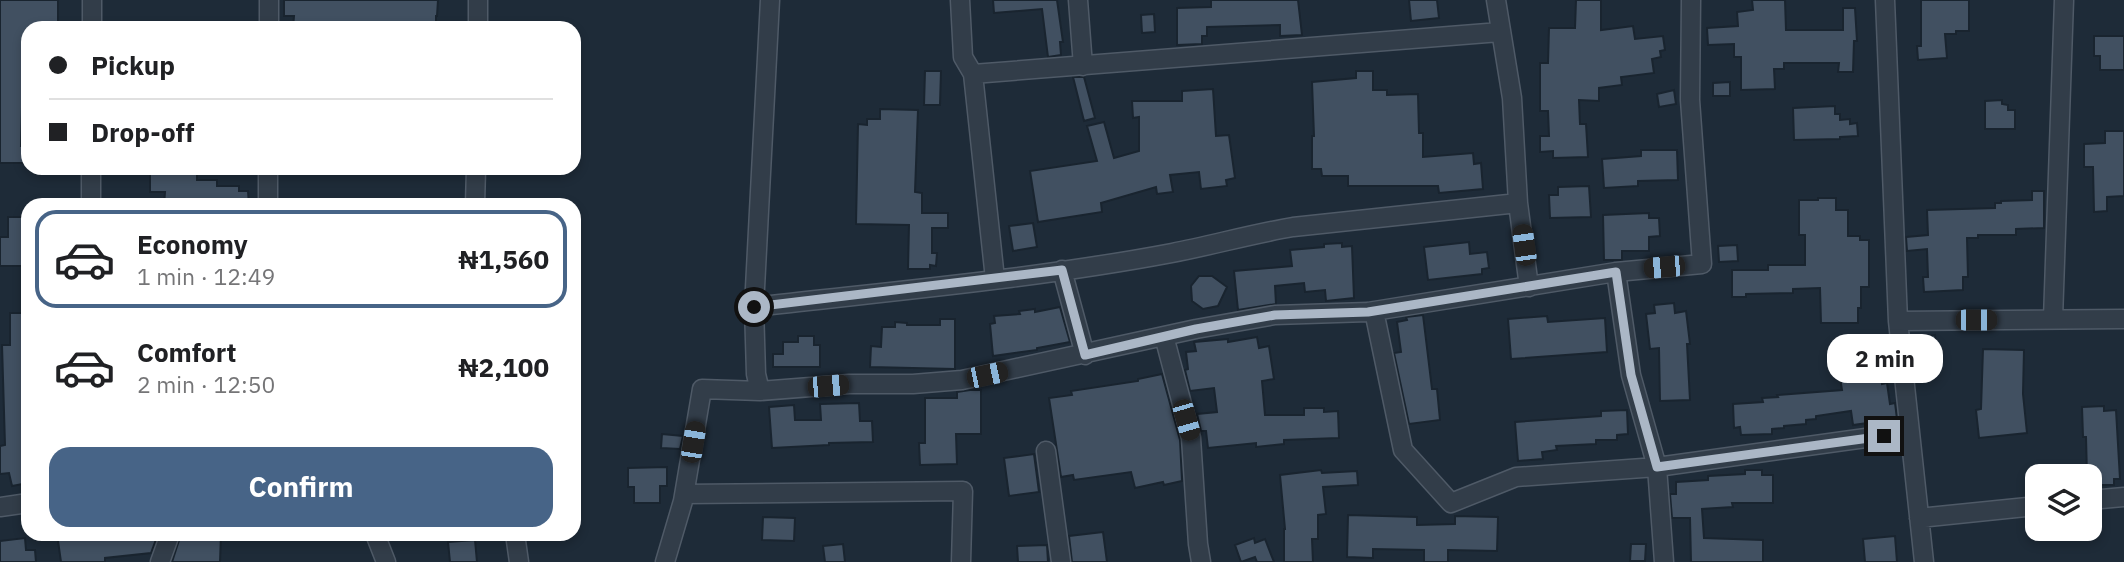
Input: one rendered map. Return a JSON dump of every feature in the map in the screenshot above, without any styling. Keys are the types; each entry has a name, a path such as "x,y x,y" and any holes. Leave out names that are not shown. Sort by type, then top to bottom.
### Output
{"street":[{"path":"92,0 92,21"},
{"path":"269,21 270,0"},
{"path":"478,0 478,21"},
{"path":"760,391 756,374 754,307 770,0"},
{"path":"960,0 963,57 973,74 995,279"},
{"path":"1078,0 1083,66"},
{"path":"1496,0 1512,99 1518,203 1529,287"},
{"path":"665,562 685,494 702,389 760,391 849,384 913,384 962,380 1275,315 1374,311 1616,272 1702,264 1690,100 1691,0"},
{"path":"1885,0 1898,321 1924,562"},
{"path":"2053,319 2064,0"},
{"path":"973,74 1500,32"},
{"path":"91,175 91,198"},
{"path":"268,175 268,198"},
{"path":"475,198 476,175"},
{"path":"754,307 1062,270 1173,253 1260,232 1293,227 1518,203"},
{"path":"1062,270 1085,355"},
{"path":"1616,272 1631,375 1657,467 1664,562"},
{"path":"1374,311 1403,450 1451,503 1516,477 1657,467 1909,432"},
{"path":"1898,321 2124,319"},
{"path":"1164,336 1191,438 1198,544 1202,561"},
{"path":"1046,451 1061,562"},
{"path":"685,494 963,491 961,562"},
{"path":"2102,499 2124,497"},
{"path":"0,507 21,504"},
{"path":"1919,518 2025,507"},
{"path":"160,562 168,541"},
{"path":"378,541 386,562"},
{"path":"516,541 519,562"}],"building":[{"path":"0,0 58,0 58,21 21,21 21,163 0,163"},
{"path":"284,0 438,0 436,21 294,21 294,16 284,16"},
{"path":"993,0 1057,0 1063,42 1060,42 1061,55 1048,57 1042,9 994,13"},
{"path":"1211,0 1298,0 1302,35 1280,36 1280,25 1207,27 1207,36 1202,36 1202,44 1177,45 1177,8 1211,7"},
{"path":"1409,0 1437,0 1439,18 1411,21"},
{"path":"1576,0 1601,0 1601,30 1633,26 1635,39 1663,36 1665,50 1660,51 1661,57 1652,59 1654,73 1621,77 1622,85 1599,88 1599,101 1579,100 1580,124 1586,124 1588,157 1553,158 1553,151 1540,152 1540,136 1549,136 1548,111 1540,111 1540,63 1548,63 1549,28 1575,28"},
{"path":"1752,0 1785,0 1786,30 1843,30 1843,8 1855,8 1857,41 1854,41 1853,72 1838,72 1839,63 1784,63 1784,69 1774,69 1775,89 1741,90 1741,57 1734,57 1734,44 1708,45 1707,28 1738,26 1737,12 1753,10"},
{"path":"1921,0 1969,0 1969,31 1945,34 1947,58 1918,60 1917,46 1921,46"},
{"path":"1154,14 1155,32 1142,33 1141,15"},
{"path":"2094,36 2124,36 2124,70 2100,70 2100,56 2094,56"},
{"path":"925,71 941,71 940,105 924,105"},
{"path":"1356,71 1373,71 1373,90 1387,90 1387,95 1418,94 1423,157 1473,153 1474,164 1481,163 1483,189 1439,193 1438,186 1348,186 1348,176 1322,176 1321,169 1312,169 1312,82 1356,78"},
{"path":"1073,77 1084,77 1095,118 1084,121"},
{"path":"1730,82 1730,96 1713,96 1713,83"},
{"path":"1213,89 1216,136 1229,135 1235,178 1226,180 1227,186 1201,189 1199,172 1170,175 1173,192 1157,194 1156,187 1101,203 1102,212 1038,222 1030,171 1097,161 1087,126 1104,122 1114,158 1139,151 1139,117 1133,118 1132,101 1182,101 1182,91"},
{"path":"1674,90 1676,104 1659,107 1657,94"},
{"path":"2002,100 2002,104 2008,105 2008,110 2015,110 2015,129 1985,129 1985,101"},
{"path":"1835,106 1835,114 1840,114 1840,120 1850,119 1850,124 1857,123 1858,136 1794,140 1793,108"},
{"path":"880,109 918,110 915,192 922,193 922,213 948,213 948,228 932,228 932,253 937,253 936,266 930,265 930,269 908,269 909,225 856,224 858,124 867,125 867,119 880,119"},
{"path":"2105,131 2124,131 2124,196 2107,197 2107,211 2094,212 2093,167 2084,167 2084,144 2105,143"},
{"path":"1641,150 1677,150 1678,180 1638,181 1638,186 1604,188 1602,159 1641,156"},
{"path":"150,175 197,175 197,180 217,180 217,186 239,186 239,191 248,191 248,198 165,198 165,192 150,192"},
{"path":"1589,186 1591,217 1550,218 1549,195 1558,195 1558,187"},
{"path":"2032,191 2044,191 2044,228 2016,229 2016,235 1978,235 1978,238 1967,238 1968,277 1963,277 1963,290 1924,292 1923,277 1928,277 1927,249 1907,251 1906,237 1928,235 1927,210 1995,208 1995,203 2001,201 2032,200"},
{"path":"1836,198 1836,210 1848,210 1848,236 1860,236 1860,240 1869,240 1869,287 1861,287 1858,323 1821,323 1820,288 1793,289 1793,293 1732,297 1732,270 1768,270 1768,265 1805,265 1805,235 1799,235 1799,200"},
{"path":"1649,213 1649,218 1659,218 1660,236 1649,237 1649,251 1622,251 1622,260 1604,260 1603,215"},
{"path":"8,217 21,217 21,266 0,266 0,237 8,237"},
{"path":"1033,223 1037,247 1013,251 1009,226"},
{"path":"1469,242 1470,254 1487,252 1489,268 1482,269 1482,274 1428,280 1424,247"},
{"path":"1342,243 1342,247 1352,246 1354,298 1326,301 1325,290 1305,292 1304,283 1275,286 1276,304 1238,310 1234,271 1292,266 1290,250"},
{"path":"1737,245 1738,261 1719,262 1718,246"},
{"path":"1199,276 1212,276 1227,287 1218,306 1203,309 1192,301 1191,286"},
{"path":"1674,303 1675,313 1686,311 1690,344 1687,344 1690,400 1660,401 1659,348 1650,349 1646,314 1655,313 1654,305"},
{"path":"1060,307 1070,342 993,356 990,324 995,323 994,316"},
{"path":"10,313 21,313 21,484 12,486 9,473 0,474 0,446 5,445 2,345 10,345"},
{"path":"1423,315 1432,389 1437,389 1440,420 1409,424 1394,353 1401,352 1397,322 1407,320 1406,317"},
{"path":"1547,316 1548,322 1605,318 1607,352 1511,359 1508,319"},
{"path":"940,319 955,319 955,369 870,367 871,346 881,347 882,327 895,327 895,322 907,325 940,325"},
{"path":"1935,335 1937,358 1914,360 1911,339"},
{"path":"798,336 814,336 814,345 820,345 820,367 773,367 773,354 783,354 783,342 798,342"},
{"path":"1257,337 1259,348 1269,346 1274,379 1262,381 1265,415 1304,415 1304,408 1324,408 1324,412 1338,411 1339,438 1284,440 1284,444 1256,447 1256,443 1208,448 1206,431 1201,431 1197,414 1217,412 1214,388 1190,391 1185,370 1188,369 1186,352 1196,351 1194,342 1228,339 1228,342"},
{"path":"1864,343 1864,347 1873,346 1873,349 1878,349 1882,384 1887,383 1890,404 1895,403 1897,419 1853,425 1851,411 1816,416 1816,419 1806,420 1806,424 1772,429 1772,434 1741,435 1740,427 1734,428 1733,404 1763,402 1762,398 1778,397 1777,395 1842,390 1835,346"},
{"path":"1983,349 2024,350 2023,394 2027,433 1979,438 1976,410 1981,409"},
{"path":"1162,374 1180,440 1182,481 1135,488 1131,472 1074,480 1073,475 1061,477 1049,398 1072,395 1071,391 1138,381"},
{"path":"981,390 981,434 956,434 957,464 920,465 919,443 925,443 925,398 957,398 957,392"},
{"path":"859,403 860,421 872,421 873,442 772,448 769,407 794,405 795,420 821,420 820,404"},
{"path":"2104,406 2104,411 2116,410 2120,479 2114,479 2114,485 2102,485 2102,464 2087,464 2082,407"},
{"path":"1627,410 1628,434 1617,435 1617,440 1556,446 1557,450 1542,452 1543,459 1518,461 1515,422 1601,416 1601,411"},
{"path":"662,434 683,436 680,449 661,448"},
{"path":"1034,454 1039,492 1009,496 1004,458"},
{"path":"667,467 667,486 660,486 660,503 634,503 634,487 628,487 628,468"},
{"path":"1321,470 1322,473 1357,471 1358,485 1323,487 1326,514 1318,515 1318,539 1312,539 1313,562 1284,562 1285,529 1280,475"},
{"path":"1745,470 1762,470 1762,475 1773,475 1773,503 1732,503 1733,507 1702,509 1704,538 1763,540 1763,562 1691,562 1690,518 1672,518 1670,494 1676,494 1676,482 1708,480 1708,476 1745,474"},
{"path":"1348,515 1417,517 1417,525 1455,524 1455,516 1498,517 1497,551 1448,550 1448,562 1424,562 1424,550 1373,549 1373,558 1347,557"},
{"path":"763,517 795,518 794,541 762,540"},
{"path":"1103,532 1107,562 1072,562 1069,536"},
{"path":"1895,536 1897,562 1865,562 1863,539"},
{"path":"21,538 21,541 25,541 26,550 35,550 36,562 0,562 0,541"},
{"path":"1254,538 1255,543 1265,539 1274,562 1257,562 1255,557 1241,562 1235,545"},
{"path":"58,541 155,541 151,553 105,558 105,562 61,562"},
{"path":"179,541 221,541 220,562 172,562"},
{"path":"475,541 477,562 450,562 448,542"},
{"path":"843,544 845,562 825,562 823,546"},
{"path":"1631,544 1646,544 1645,561 1630,561"},
{"path":"1047,545 1048,562 1018,562 1017,546"}],"route":[{"path":"754,307 1062,270 1085,355 1196,329 1275,315 1368,312 1616,272 1631,375 1657,467 1884,436"}]}
